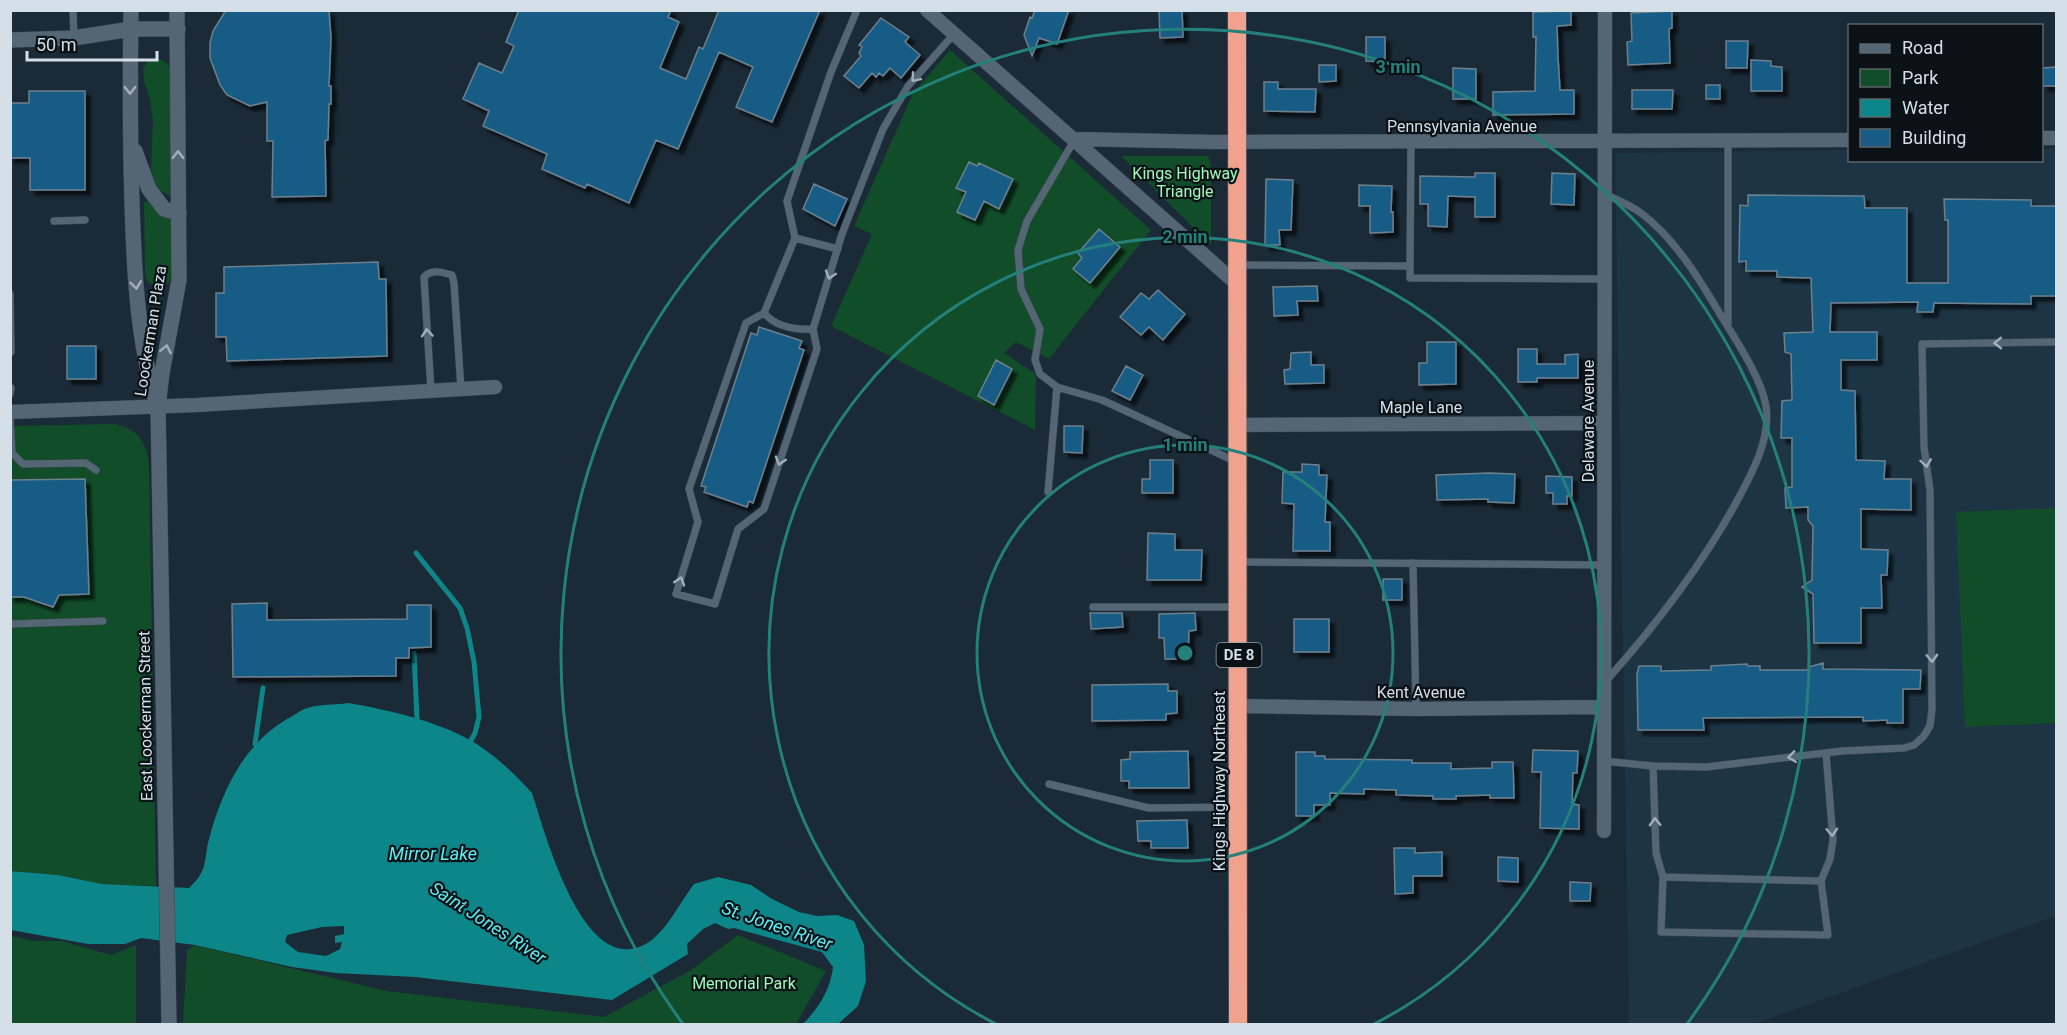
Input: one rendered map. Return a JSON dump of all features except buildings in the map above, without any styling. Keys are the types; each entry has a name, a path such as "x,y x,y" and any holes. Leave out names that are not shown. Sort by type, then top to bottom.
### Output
{"highway":[{"name":"DE 8","path":"1237,10 1238,285"},
{"name":"Kings Highway Northeast","path":"1238,285 1238,1024"}],"street":[{"name":"Loockerman Plaza","path":"131,10 130,140 134,269 148,372 158,406"},
{"name":"Loockerman Plaza","path":"158,406 179,280 177,10"},
{"path":"927,10 1238,285"},
{"name":"Delaware Avenue","path":"1604,831 1605,10"},
{"path":"10,40 74,38 131,29 178,29"},
{"name":"Pennsylvania Avenue","path":"1075,139 1237,142 1848,140"},
{"path":"130,140 149,189 164,209 178,213"},
{"path":"10,411 158,406 495,387"},
{"name":"East Loockerman Street","path":"158,406 169,1024"},
{"name":"Maple Lane","path":"1238,425 1604,423"},
{"name":"Kent Avenue","path":"1239,706 1416,709 1603,707"}],"lane":[{"path":"73,10 74,38"},
{"path":"857,10 831,72 787,201 795,238 764,313 747,323 689,489 698,522 676,594 715,604 738,529 764,509 817,349 813,329 851,209 883,129 908,86 954,34"},
{"path":"1075,139 1027,221 1018,249 1021,290 1040,329 1035,360 1040,374 1056,387 1102,400 1238,462"},
{"path":"1728,141 1728,327"},
{"path":"1411,142 1410,278 1605,279"},
{"path":"1603,683 1641,640 1705,556 1744,489 1759,456 1766,430 1766,407 1758,382 1728,327 1692,270 1666,236 1640,213 1605,194"},
{"path":"54,221 85,220"},
{"path":"795,238 838,249"},
{"path":"1238,266 1410,266"},
{"path":"431,391 424,277 428,273 435,272 452,275 454,282 461,389"},
{"path":"10,294 11,352"},
{"path":"764,313 771,321 780,324 799,330 813,329"},
{"path":"1603,761 1653,766 1706,767 1826,753 1904,748 1914,745 1923,737 1930,726 1933,687 1930,490 1924,447 1922,344 2056,342"},
{"path":"1048,492 1056,387"},
{"path":"10,394 11,388"},
{"path":"10,418 12,453 23,464 86,463 96,470"},
{"path":"1239,562 1604,565"},
{"path":"1413,564 1416,709"},
{"path":"1093,607 1239,607"},
{"path":"10,624 103,621"},
{"path":"1653,766 1656,853 1663,877 1661,932 1828,936 1821,881 1830,859 1833,840 1826,753"},
{"path":"1049,784 1149,808 1238,807"},
{"path":"1663,877 1821,881"}],"shaded area":[{"path":"2056,148 2056,916 1754,1024 1629,1024 1615,153 1848,150 1848,162 2043,162 2043,149"}],"green space":[{"path":"950,50 1151,230 1049,359 1016,342 1004,353 1036,374 1035,430 831,326 872,234 854,226 913,93"},
{"path":"160,59 167,63 171,70 172,191 170,196 157,189 151,169 153,120 143,69 148,60"},
{"name":"Kings Highway Triangle","path":"1121,156 1208,156 1211,164 1211,245"},
{"path":"150,201 169,217 172,224 172,273 169,283 161,286 148,283 145,274 144,202"},
{"path":"115,424 130,429 140,437 146,448 149,464 156,886 102,884 58,875 11,871 10,426"},
{"path":"2056,508 2056,723 1965,727 1956,512"},
{"name":"Memorial Park","path":"738,935 826,971 796,1024 183,1024 187,950 195,945 387,991 604,1017 691,970"},
{"path":"11,936 34,941 62,941 111,955 136,945 136,1024 11,1024"}],"water":[{"name":"Mirror Lake","path":"348,703 394,712 441,727 477,744 510,771 532,793 547,839 571,898 587,924 605,942 626,949 649,942 668,923 694,884 718,877 751,885 772,899 799,912 817,916 837,915 854,921 864,945 866,981 858,1006 838,1024 803,1024 823,998 832,976 833,967 822,952 734,928 728,929 715,923 703,929 687,944 688,954 612,1000 415,977 336,973 292,967 195,945 141,938 125,944 88,944 11,930 10,871 58,875 102,884 189,888 203,870 214,821 228,787 246,756 258,742 302,710","holes":["344,926 344,934 335,936 335,943 342,942 340,949 326,956 298,952 285,942 287,935 322,927"]}],"waterway":[{"path":"416,553 460,608 467,628 474,662 479,717 475,733 469,744"},
{"path":"414,653 417,720 415,725"},
{"path":"255,744 263,688"}],"water label":[{"name":"Saint Jones River","path":"488,923"},
{"name":"St. Jones River","path":"777,926"}]}
